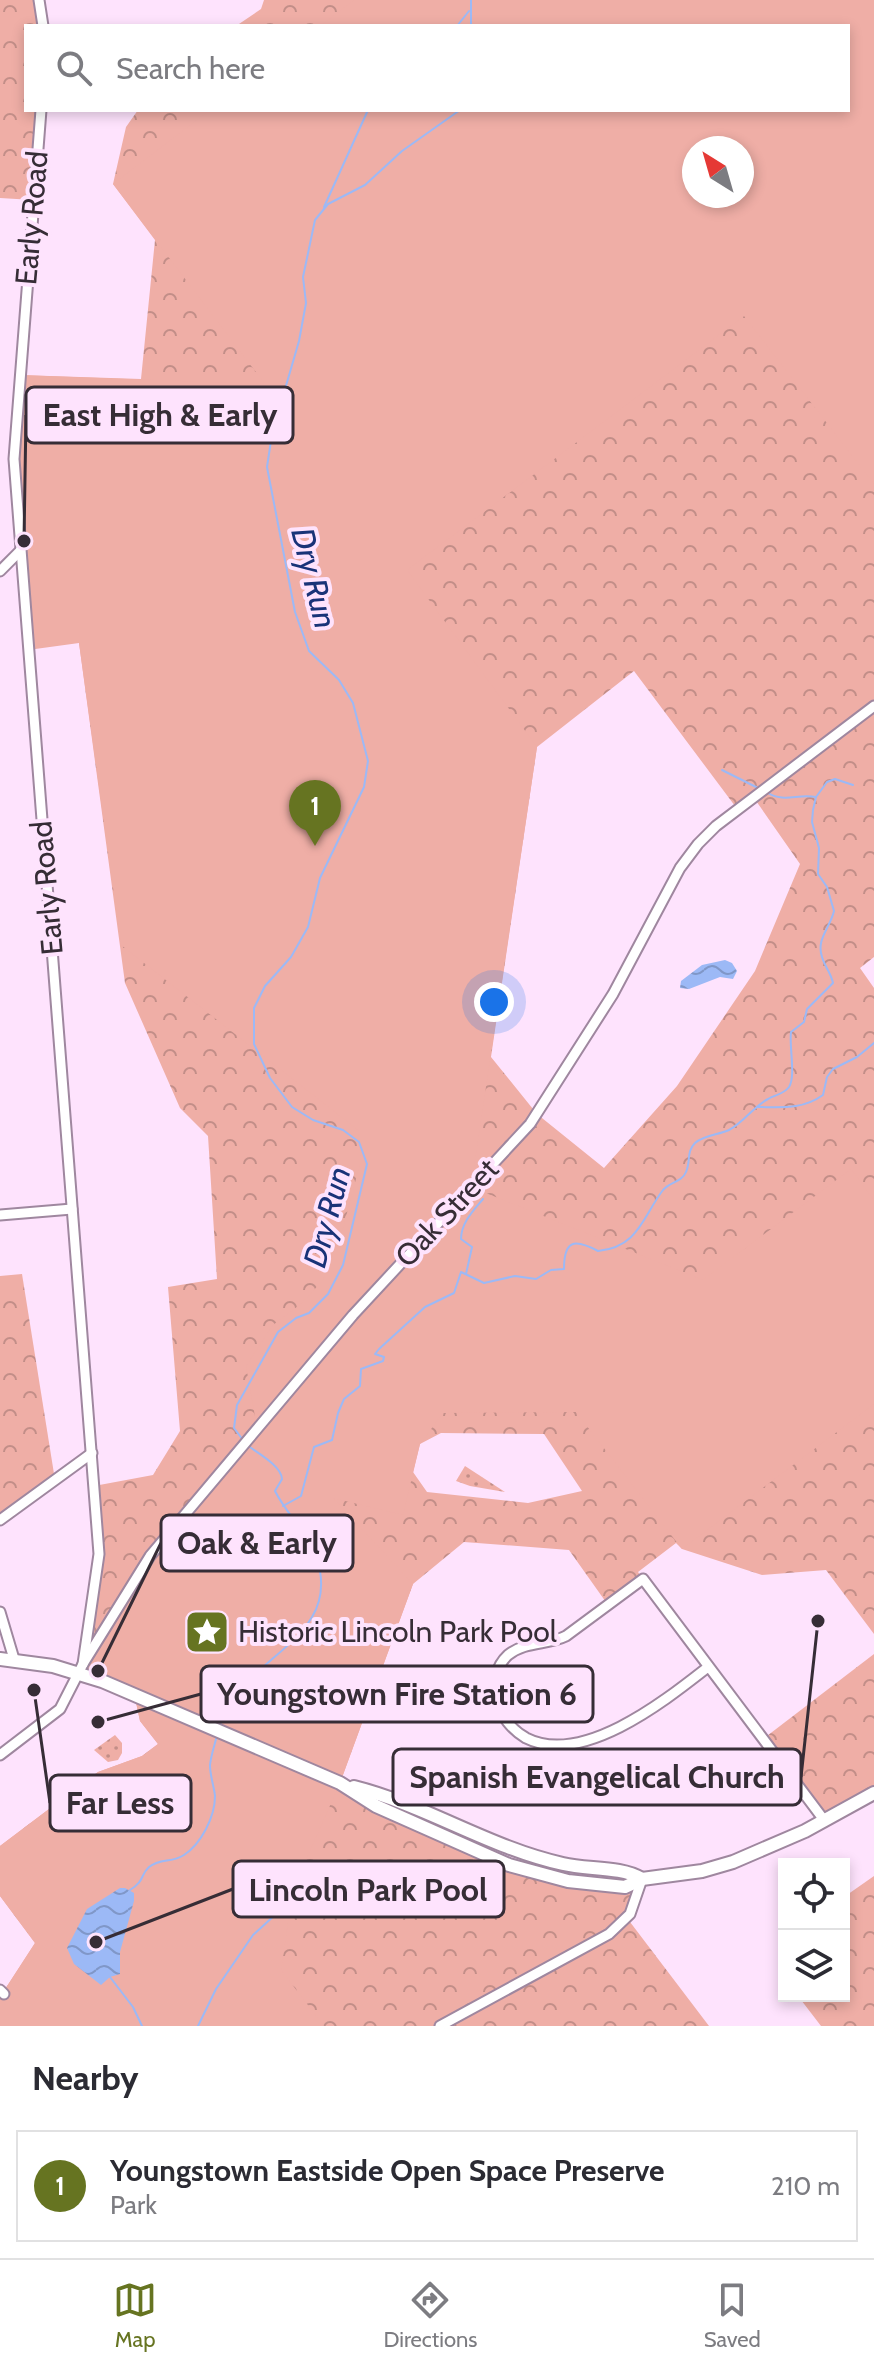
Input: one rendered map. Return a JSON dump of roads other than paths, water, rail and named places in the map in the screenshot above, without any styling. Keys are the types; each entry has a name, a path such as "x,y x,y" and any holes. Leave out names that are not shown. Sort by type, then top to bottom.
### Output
{"highway":[{"path":"0,1659 81,1669 342,1784 381,1794 532,1856 580,1868 634,1874 642,1879 678,1876 733,1862 805,1831 874,1793"}],"street":[{"path":"39,0 43,24"},
{"name":"Early Road","path":"41,112 14,447 99,1554 81,1669"},
{"path":"0,571 20,551"},
{"name":"Oak Street","path":"0,1755 60,1709 132,1583 187,1511 353,1315 530,1124 613,994 688,856 704,837 874,706"},
{"path":"0,1215 72,1209"},
{"path":"0,1520 92,1453"},
{"path":"708,1667 637,1719 585,1740 563,1744 542,1743 523,1736 507,1722 497,1705 494,1685 498,1669 505,1659 520,1648 566,1636 643,1579 824,1820"},
{"path":"0,1612 14,1659"},
{"path":"440,2026 609,1934 630,1914 642,1879"}],"water":[{"path":"725,960 732,963 737,971 733,979 720,977 689,989 680,988 681,981 702,965"},
{"path":"120,1888 134,1893 134,1901 120,1952 120,1974 110,1977 101,1985 74,1964 67,1948 87,1909"}],"waterway":[{"name":"Dry Run","path":"471,0 471,24"},
{"path":"459,24 469,11"},
{"path":"324,207 367,112"},
{"name":"Dry Run","path":"243,1440 234,1428 237,1405 278,1332 296,1318 309,1313 328,1294 343,1265 367,1164 359,1142 343,1130 313,1120 292,1107 270,1078 254,1044 254,1008 265,986 291,957 308,927 320,878 364,787 368,761 353,703 339,680 309,651 295,612 267,467 272,434 299,341 306,303 303,277 315,220 328,204 365,185 402,151 457,112"},
{"path":"722,770 760,789"},
{"path":"283,1506 301,1496 314,1447 332,1440 344,1399 360,1386 361,1369 383,1361 384,1357 375,1354 379,1349 425,1307 454,1293 461,1272 484,1283 515,1276 536,1279 551,1270 564,1269 566,1252 572,1244 598,1251 623,1243 638,1229 663,1190 684,1175 690,1150 695,1143 729,1130 763,1102 789,1087 792,1076 791,1032 804,1022 807,1009 833,983 823,961 821,945 834,911 827,887 818,874 819,848 812,822 813,810 816,797 827,782 835,779 853,785"},
{"path":"766,792 785,798 816,797"},
{"path":"757,1107 791,1107 815,1100 823,1095 827,1077 833,1069 857,1057 874,1043"},
{"path":"466,1274 472,1247 461,1239 463,1228 483,1199"},
{"name":"Dry Run","path":"220,1725 231,1701 248,1681 303,1629 316,1610 321,1587 313,1550 275,1491 282,1479 281,1474 273,1464 247,1445"},
{"name":"Dry Run","path":"130,1890 153,1864 180,1857 190,1850 206,1829 213,1813 215,1796 210,1765 217,1735"},
{"path":"198,2026 216,1989 253,1935 298,1894"},
{"name":"Dry Run","path":"110,1977 133,2007 142,2026"}],"place":[{"name":"East High & Early","path":"24,541"},
{"name":"Youngstown Eastside Open Space Preserve","path":"315,846"},
{"name":"Spanish Evangelical Church","path":"818,1621"},
{"name":"Historic Lincoln Park Pool","path":"207,1632"},
{"name":"Oak & Early","path":"98,1671"},
{"name":"Far Less","path":"34,1690"},
{"name":"Youngstown Fire Station 6","path":"98,1722"},
{"name":"Lincoln Park Pool","path":"96,1942"}]}
